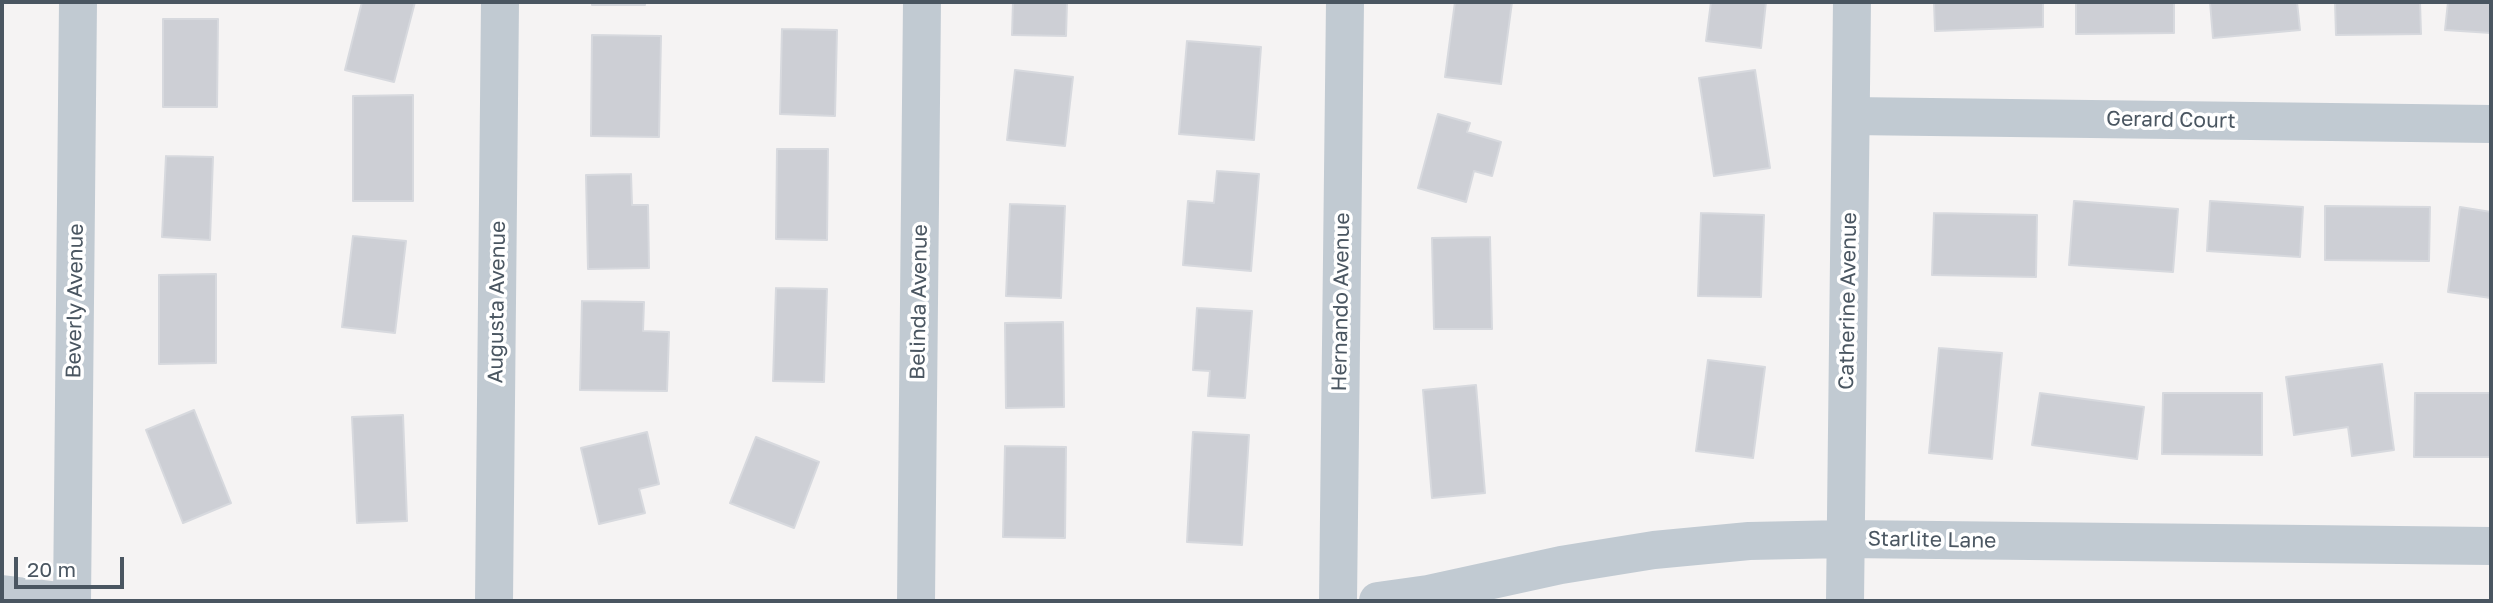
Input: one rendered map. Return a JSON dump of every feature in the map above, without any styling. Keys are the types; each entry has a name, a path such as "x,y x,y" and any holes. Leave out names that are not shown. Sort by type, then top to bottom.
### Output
{"street":[{"name":"Beverly Avenue","path":"72,601 78,2"},
{"name":"Augusta Avenue","path":"494,601 500,2"},
{"name":"Belinda Avenue","path":"916,601 922,2"},
{"name":"Hernando Avenue","path":"1338,601 1345,2"},
{"name":"Catherine Avenue","path":"1845,601 1852,2"},
{"name":"Gerard Court","path":"1851,116 2491,124"},
{"name":"Starlite Lane","path":"1378,601 1654,550 1749,541 1846,539 2491,546"},
{"path":"2,594 60,601"}],"building":[{"path":"362,2 415,2 394,82 345,70"},
{"path":"592,2 645,2 645,5 592,5"},
{"path":"1013,2 1067,2 1066,36 1012,35"},
{"path":"1455,2 1512,2 1501,84 1445,77"},
{"path":"1711,2 1766,2 1761,48 1706,41"},
{"path":"1934,2 2043,2 2043,27 1935,31"},
{"path":"2076,2 2174,2 2174,33 2076,34"},
{"path":"2210,2 2297,2 2300,30 2213,38"},
{"path":"2335,2 2420,2 2421,34 2336,35"},
{"path":"2448,2 2491,2 2491,33 2445,30"},
{"path":"163,19 218,19 217,107 163,107"},
{"path":"782,29 837,30 835,116 780,114"},
{"path":"592,35 661,36 659,137 591,136"},
{"path":"1187,41 1261,47 1254,140 1179,134"},
{"path":"1015,70 1073,77 1065,146 1007,140"},
{"path":"1755,70 1770,168 1714,176 1699,78"},
{"path":"413,95 413,201 353,201 353,96"},
{"path":"1438,114 1470,123 1467,132 1501,142 1492,176 1474,171 1466,202 1418,188"},
{"path":"777,149 828,149 827,240 776,239"},
{"path":"166,156 213,157 210,240 162,237"},
{"path":"1217,171 1259,174 1251,271 1183,265 1188,201 1214,203"},
{"path":"631,174 632,205 648,205 649,268 588,269 586,175"},
{"path":"2074,201 2178,209 2173,272 2069,265"},
{"path":"2210,201 2303,207 2300,257 2207,251"},
{"path":"1010,204 1065,206 1061,298 1006,296"},
{"path":"2325,206 2430,207 2429,261 2325,260"},
{"path":"2460,207 2491,212 2491,298 2448,292"},
{"path":"1701,213 1764,215 1761,297 1698,296"},
{"path":"1934,213 2037,215 2036,277 1932,275"},
{"path":"353,236 406,241 395,333 342,327"},
{"path":"1490,237 1492,329 1434,329 1432,238"},
{"path":"216,274 216,363 159,364 159,275"},
{"path":"776,288 827,289 824,382 773,381"},
{"path":"582,301 644,302 643,331 669,332 667,391 580,390"},
{"path":"1197,308 1252,311 1245,398 1208,396 1210,371 1193,370"},
{"path":"1063,322 1064,407 1006,408 1005,323"},
{"path":"1939,348 2002,353 1992,459 1929,453"},
{"path":"1708,360 1765,367 1753,458 1696,451"},
{"path":"2382,364 2394,450 2352,456 2348,427 2294,435 2286,377"},
{"path":"1476,385 1485,493 1432,498 1423,390"},
{"path":"2040,393 2144,407 2137,459 2032,445"},
{"path":"2163,393 2262,393 2262,455 2162,454"},
{"path":"2415,393 2491,393 2491,457 2414,457"},
{"path":"194,410 231,503 183,523 146,430"},
{"path":"403,415 407,521 357,523 352,417"},
{"path":"647,432 659,484 639,489 645,513 599,524 581,448"},
{"path":"1193,432 1249,435 1242,545 1187,542"},
{"path":"756,437 819,462 794,528 730,503"},
{"path":"1005,446 1066,447 1065,538 1003,537"}]}
